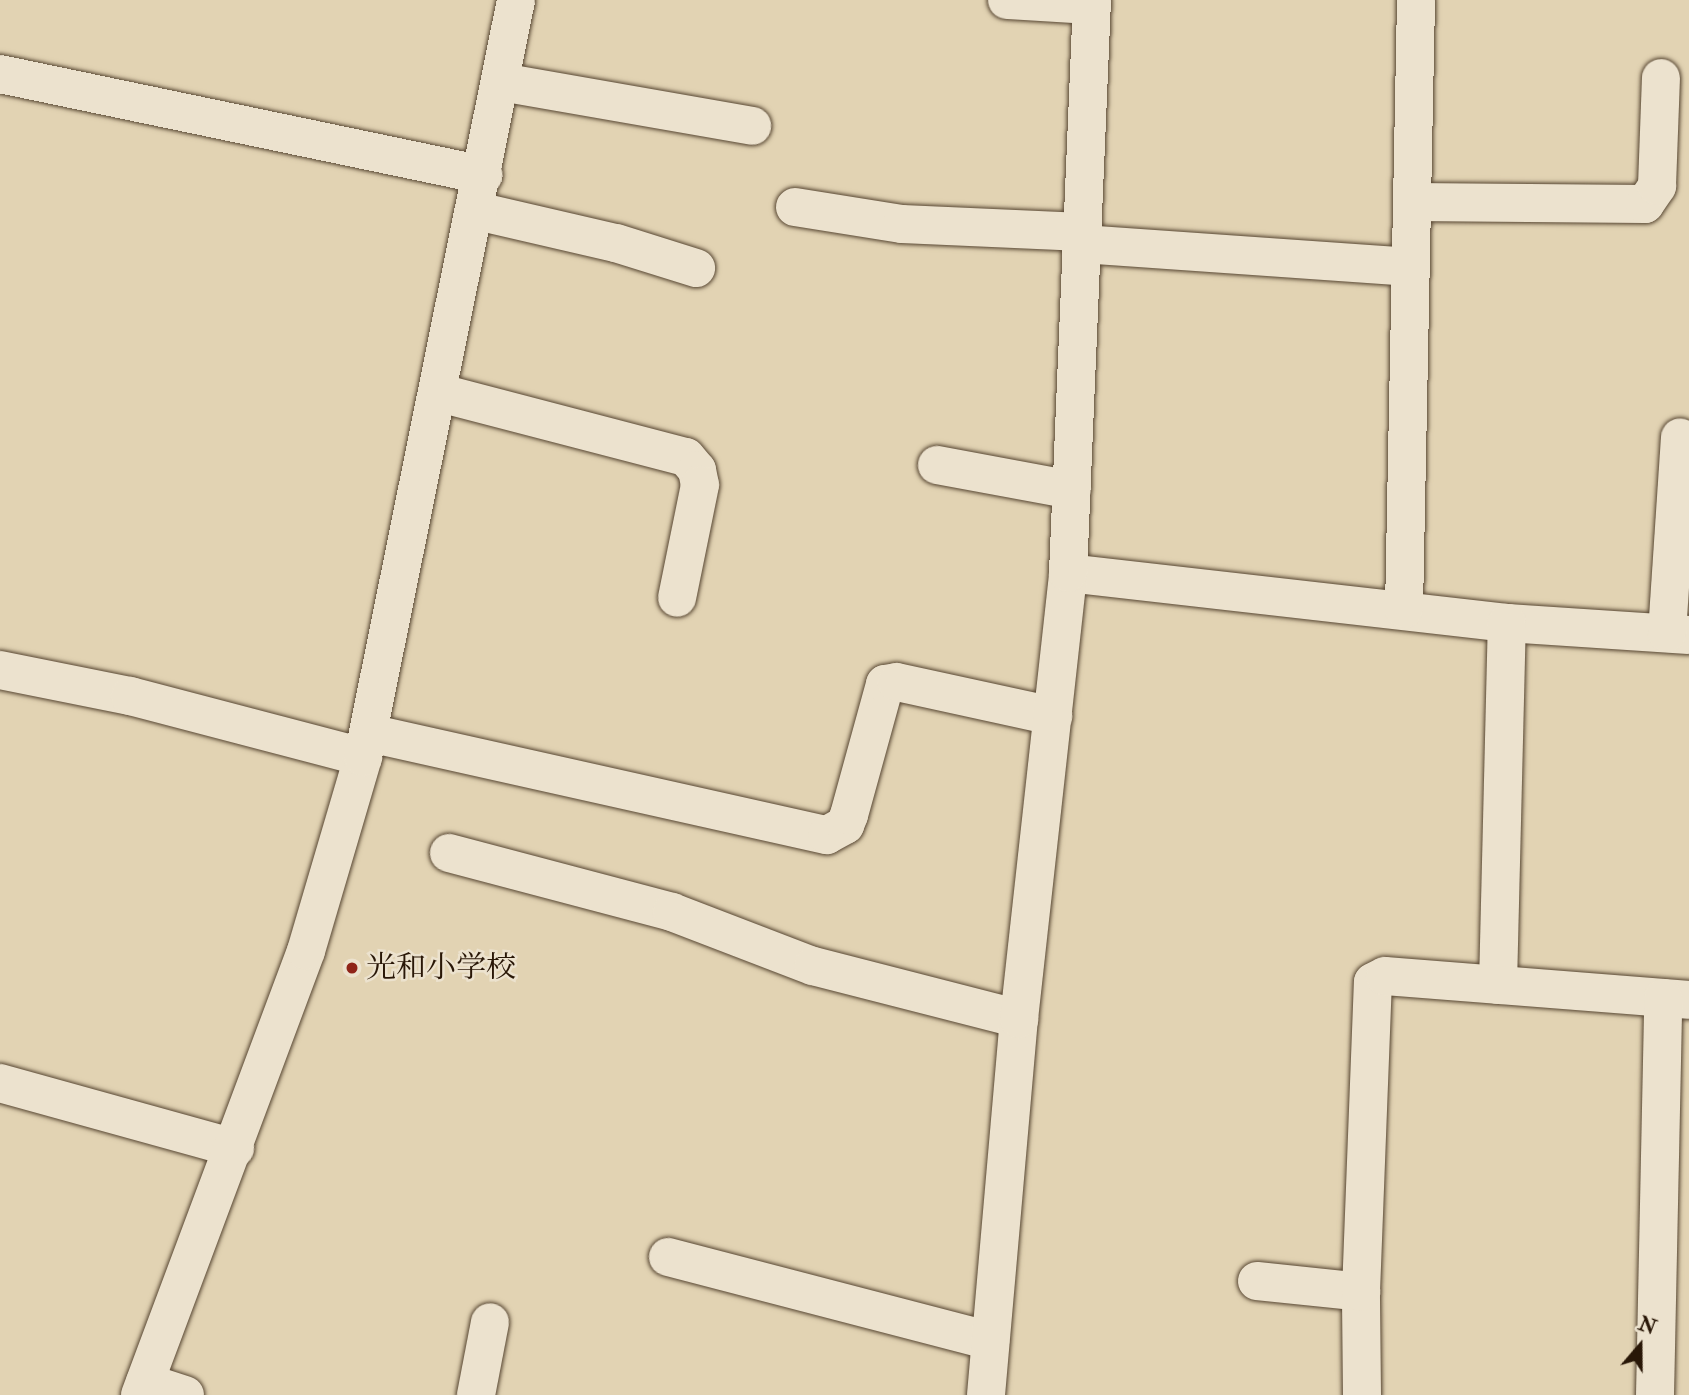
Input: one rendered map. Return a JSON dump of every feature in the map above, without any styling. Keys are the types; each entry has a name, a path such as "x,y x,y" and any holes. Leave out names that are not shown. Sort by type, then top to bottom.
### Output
{"street":[{"path":"186,1395 142,1388 235,1148 306,951 366,745 440,393 516,0"},
{"path":"986,1395 1019,1019 1036,885 1068,573 1092,3 1007,0"},
{"path":"1404,609 1416,0"},
{"path":"0,74 480,193 616,243 696,268"},
{"path":"1412,202 1645,204 1657,186 1661,78"},
{"path":"501,82 752,126"},
{"path":"795,207 902,224 1410,267"},
{"path":"440,393 686,457 697,470 700,485 677,598"},
{"path":"1068,573 1404,609 1507,623 1678,634 1680,437"},
{"path":"937,465 1072,490"},
{"path":"1498,985 1507,623"},
{"path":"0,670 827,835 845,825 849,815 885,684 897,682 1053,716"},
{"path":"449,853 672,912 813,966 1019,1019"},
{"path":"1362,1395 1361,1292 1373,982 1384,976 1676,999 1655,1395"},
{"path":"0,1083 235,1148"},
{"path":"668,1257 990,1341"},
{"path":"1257,1281 1361,1292"},
{"path":"476,1395 490,1322"}],"place":[{"name":"光和小学校","path":"352,968"}]}
